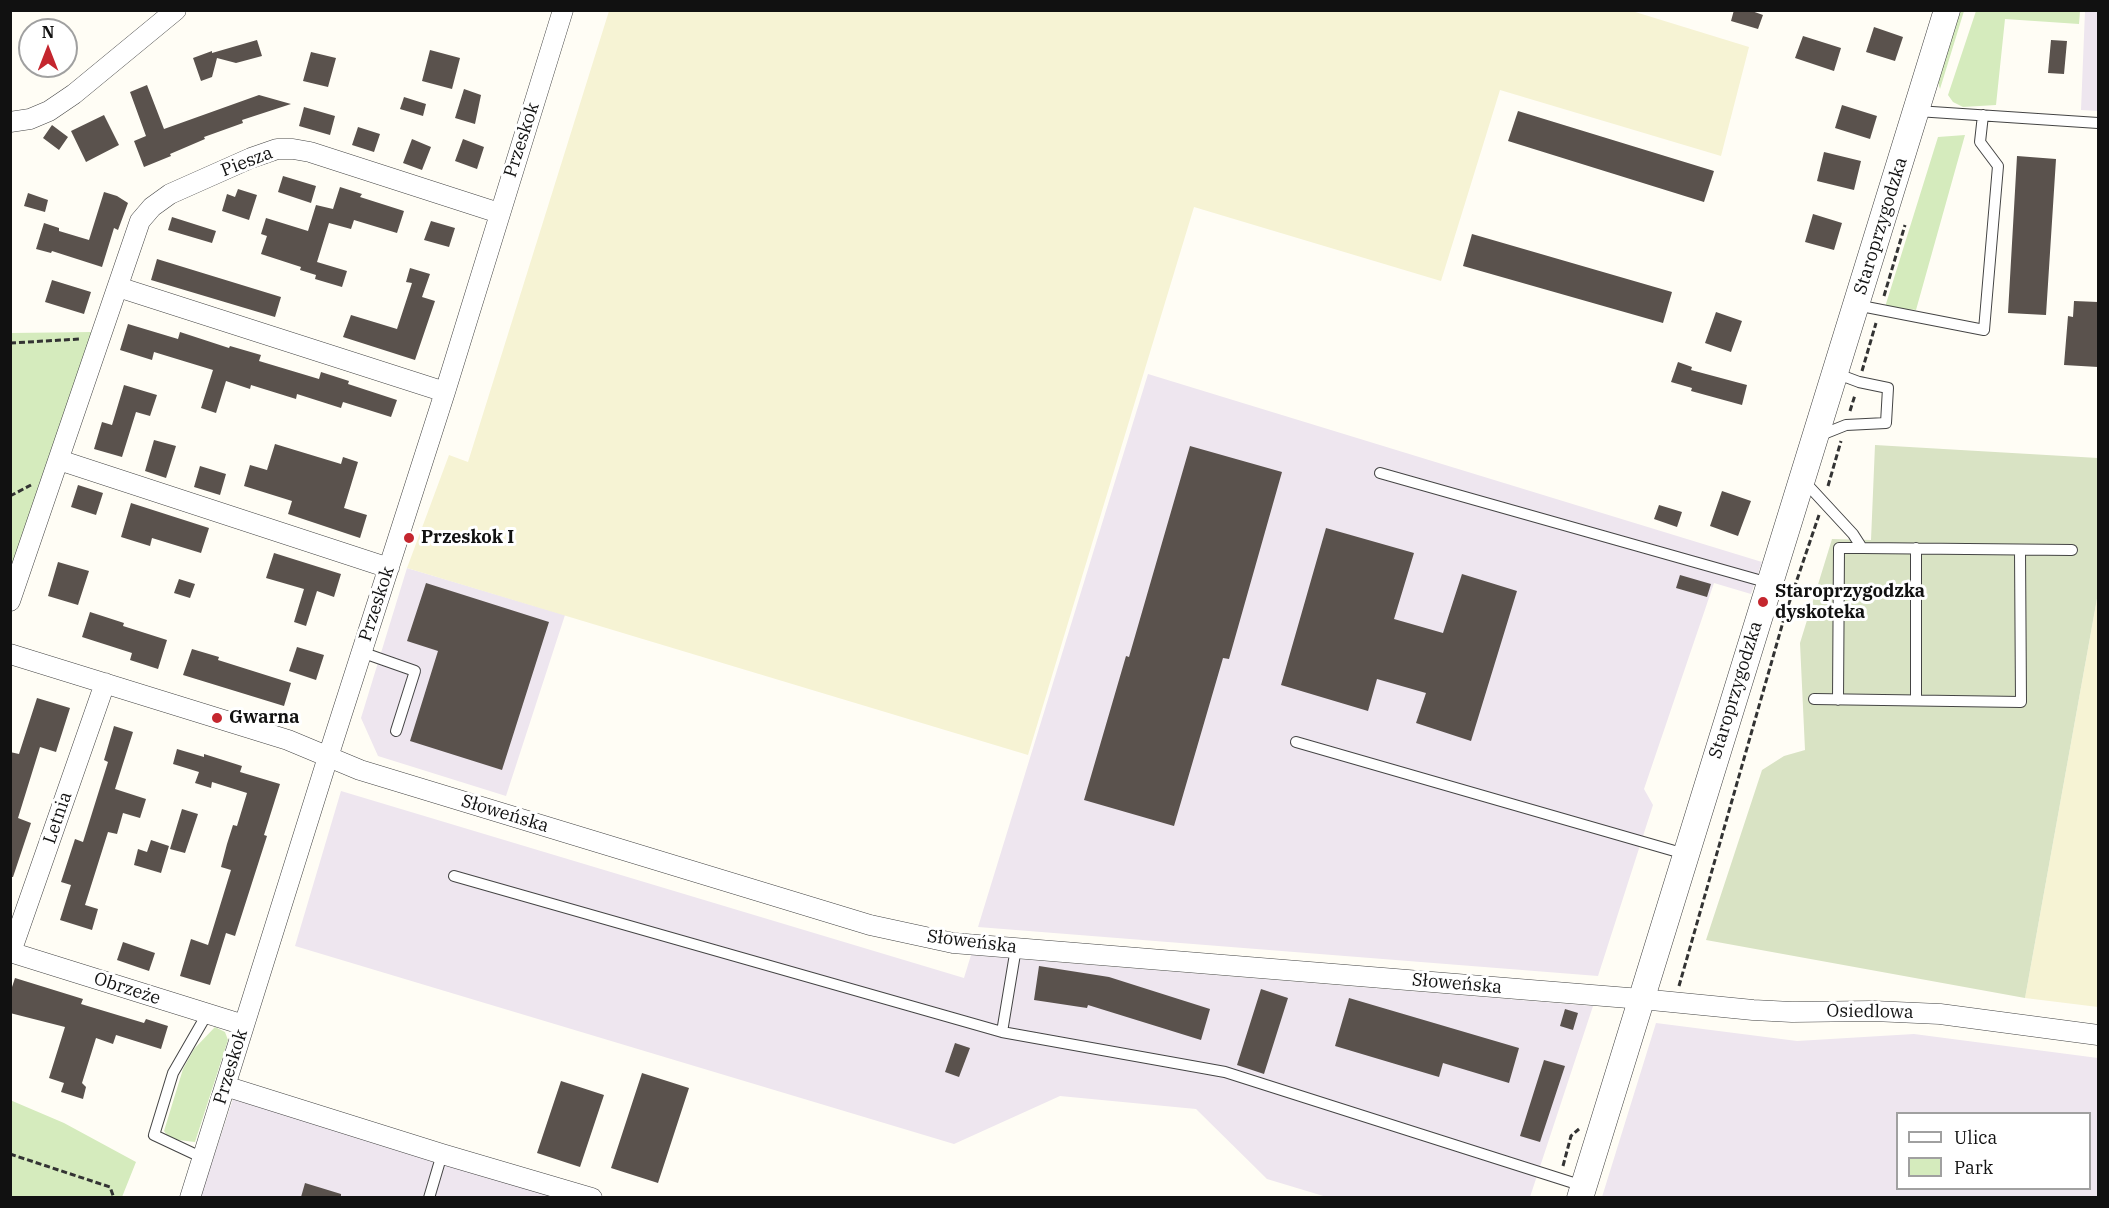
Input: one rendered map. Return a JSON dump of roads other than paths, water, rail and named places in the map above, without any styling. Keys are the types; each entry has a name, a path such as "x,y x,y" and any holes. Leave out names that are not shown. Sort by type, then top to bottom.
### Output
{"street":[{"path":"10,122 30,119 49,111 74,94 176,10"},
{"name":"Przeskok","path":"188,1197 203,1158 328,757 446,392 563,10"},
{"name":"Staroprzygodzka","path":"1582,1192 1947,10"},
{"name":"Piesza","path":"10,602 140,221 152,207 170,194 251,158 277,149 293,148 499,213"},
{"path":"118,286 446,392"},
{"path":"58,460 389,568"},
{"path":"10,654 288,740 328,757"},
{"name":"Letnia","path":"11,952 105,683"},
{"name":"Słoweńska","path":"328,757 360,770 870,925 953,943 1641,999"},
{"name":"Obrzeże","path":"11,952 244,1025"},
{"name":"Osiedlowa","path":"1641,999 1792,1012 1873,1011 1940,1014 2098,1035"},
{"path":"225,1086 442,1154 592,1197"}],"lane":[{"path":"1916,111 2098,123"},
{"path":"1856,305 1984,330 1998,166 1980,142 1983,115"},
{"path":"1815,437 1846,425 1886,423 1888,388 1858,382 1835,373"},
{"path":"1380,473 1769,583"},
{"path":"1802,478 1853,534 1862,548"},
{"path":"1838,700 1839,548 2072,550"},
{"path":"1916,548 1916,700"},
{"path":"1814,699 2021,702 2020,550"},
{"path":"362,652 415,671 396,731"},
{"path":"1296,742 1686,854"},
{"path":"454,876 1002,1032 1225,1072 1582,1192"},
{"path":"1002,1032 1016,948"},
{"path":"203,1158 154,1135 173,1073 207,1014"},
{"path":"429,1197 442,1154"}],"place":[{"name":"Przeskok I","path":"409,538"},
{"name":"Staroprzygodzka dyskoteka","path":"1763,602"},
{"name":"Gwarna","path":"217,718"}]}
